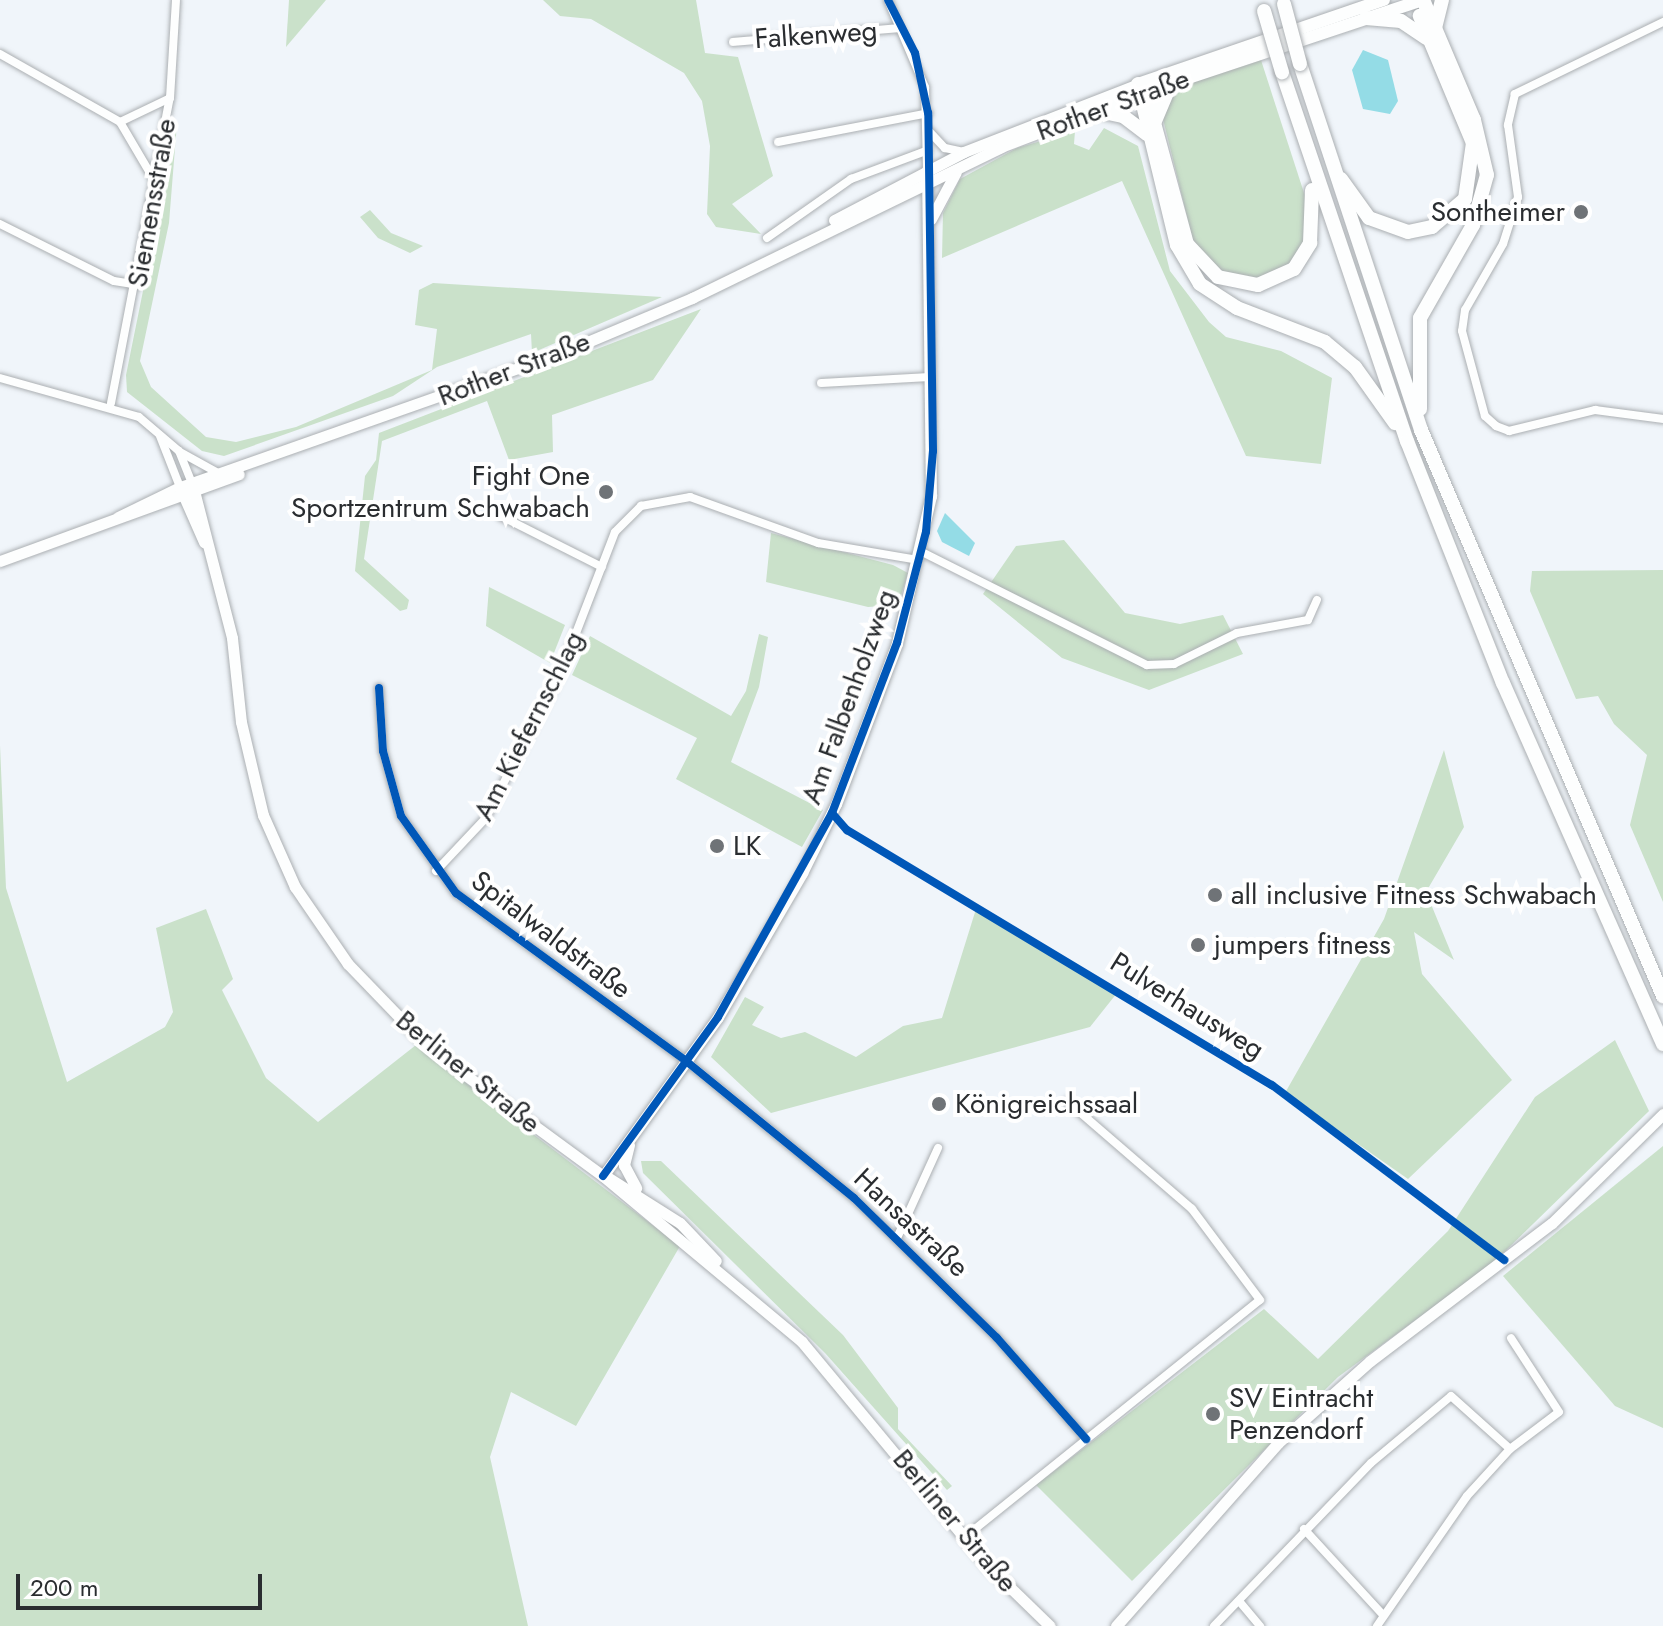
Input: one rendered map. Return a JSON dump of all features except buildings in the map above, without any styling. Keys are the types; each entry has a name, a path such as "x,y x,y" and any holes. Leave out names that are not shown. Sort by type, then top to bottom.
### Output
{"highway":[{"path":"1326,150 1349,195 1386,228 1408,232 1453,214 1473,182 1473,143 1419,0"},
{"path":"1430,35 1442,0"},
{"path":"1283,2 1326,150 1421,430 1663,996"},
{"path":"1263,6 1309,163 1407,441 1503,683 1663,1044"},
{"path":"1366,18 1401,21 1430,35 1474,120 1487,175 1473,225 1420,318 1421,430"},
{"path":"1171,83 1151,128 1177,245 1200,284 1237,308 1325,342 1355,367 1407,441"},
{"path":"1140,90 1187,244 1208,270 1230,282 1270,283 1303,257 1314,227 1309,163"},
{"path":"1094,110 1123,116 1151,128"}],"main road":[{"name":"Rother Straße","path":"194,488 566,351 692,298 964,152 1384,0"},
{"name":"Rother Straße","path":"814,234 962,165 1140,90 1171,83 1419,0"},
{"path":"927,240 938,194 962,165"},
{"name":"Am Falbenholzweg","path":"603,1176 686,1061 757,953 836,804 887,672 919,556 931,496 927,170"},
{"name":"Rother Straße","path":"194,488 221,474 251,467"},
{"path":"0,561 194,488"},
{"name":"Berliner Straße","path":"194,488 232,638 247,756 295,887 348,964 430,1049 603,1176 729,1276"},
{"name":"Berliner Straße","path":"182,492 210,553"},
{"path":"1115,1625 1278,1443 1370,1361 1552,1223 1663,1114"},
{"path":"635,1130 624,1165 641,1195"},
{"name":"Berliner Straße","path":"603,1176 641,1195 680,1223 855,1401 965,1537 1050,1626"}],"street":[{"name":"Siemensstraße","path":"111,403 138,285 156,185 170,98 176,0"},
{"path":"888,0 899,28 915,53 928,113 927,170"},
{"path":"1663,22 1515,94 1508,125 1518,197 1503,244 1465,310 1462,331 1485,416 1496,426 1509,431 1595,410 1663,419"},
{"name":"Falkenweg","path":"733,42 899,28"},
{"path":"0,54 120,122 156,185"},
{"path":"120,122 170,98"},
{"path":"778,142 928,113"},
{"path":"927,129 945,148 964,152"},
{"path":"767,238 851,179 928,150"},
{"path":"0,224 114,281 138,285"},
{"path":"821,383 930,377"},
{"path":"0,378 111,403 158,432 179,451 221,474"},
{"path":"158,432 182,492"},
{"path":"179,451 194,488"},
{"name":"Am Kiefernschlag","path":"436,871 470,841 520,756 602,567 631,513 678,496 818,543 919,556"},
{"path":"501,516 602,567"},
{"path":"919,556 1147,665 1174,664 1237,633 1308,620 1317,600"},
{"name":"Spitalwaldstraße","path":"379,688 389,782 436,871 478,913 686,1061"},
{"name":"Hansastraße","path":"686,1061 897,1238 1086,1439"},
{"path":"965,1537 1260,1300 1192,1209 1068,1102"},
{"name":"Hansastraße","path":"897,1238 938,1148"},
{"path":"1377,1626 1419,1557 1510,1449 1559,1412 1511,1338"},
{"path":"1214,1626 1304,1529 1451,1396 1510,1449"},
{"path":"1304,1529 1383,1615"},
{"path":"1239,1601 1260,1626"}],"green space":[{"path":"289,0 326,0 286,47"},
{"path":"543,0 696,0 705,53 738,57 773,176 732,204 761,234 716,227 707,214 710,146 702,101 684,73 591,19 560,16"},
{"path":"1260,57 1305,196 1308,237 1292,264 1254,281 1223,274 1193,241 1163,119 1174,89"},
{"path":"177,123 169,223 140,361 151,387 206,437 236,442 296,427 432,370 437,329 415,325 419,290 433,283 662,297 532,353 531,334 437,367 393,396 224,456 202,451 127,392 126,375"},
{"path":"1104,128 1138,146 1170,271 1209,322 1226,337 1281,351 1332,378 1321,464 1246,456 1122,181 942,258 943,213 960,179 1017,148 1075,131 1074,144 1089,150"},
{"path":"370,210 391,233 423,246 410,253 378,238 360,217"},
{"path":"701,309 653,380 552,415 553,452 509,460 487,401 382,441 364,559 409,600 407,609 400,611 355,571 365,476 376,460 379,433"},
{"path":"771,533 893,565 908,573 898,605 868,607 766,582"},
{"path":"1064,540 1125,613 1180,624 1223,615 1243,654 1149,690 1062,658 983,594 1016,546"},
{"path":"1663,570 1663,902 1630,825 1647,755 1614,724 1598,696 1576,699 1530,591 1532,571"},
{"path":"489,587 565,625 550,663 486,626"},
{"path":"759,634 768,637 759,687 731,762 823,810 802,847 676,779 697,738 572,675 590,636 731,716 746,691"},
{"path":"0,745 6,888 67,1082 165,1027 173,1012 156,928 206,909 233,979 222,990 266,1078 318,1122 416,1045 680,1246 576,1426 511,1392 490,1457 528,1626 0,1626"},
{"path":"1444,750 1464,827 1426,892 1454,960 1414,932 1422,974 1512,1080 1408,1179 1285,1093 1384,919"},
{"path":"976,909 1117,993 1090,1027 771,1113 711,1057 745,997 764,1007 752,1025 781,1038 805,1032 856,1057 903,1026 942,1018"},
{"path":"1615,1040 1649,1111 1493,1263 1338,1377 1132,1581 1036,1485 1264,1309 1318,1359 1448,1231 1535,1097"},
{"path":"1663,1146 1663,1428 1615,1406 1503,1276"},
{"path":"641,1161 661,1161 843,1335 898,1408 898,1429 952,1486 947,1490 825,1353 643,1173"}],"water":[{"path":"1363,50 1388,60 1398,101 1390,114 1363,109 1352,70"},
{"path":"945,513 975,543 969,556 942,542 937,531"}],"cycle path":[{"path":"603,1176 718,1017 832,813 897,643 926,532 933,451 928,113 915,53 888,0"},
{"path":"379,688 383,751 401,816 456,893 686,1061 854,1198 997,1338 1086,1439"},
{"name":"Pulverhausweg","path":"832,813 847,830 1272,1085 1504,1260"}],"place":[{"name":"Sontheimer","path":"1581,212"},
{"name":"Fight One Sportzentrum Schwabach","path":"606,492"},
{"name":"LK","path":"717,846"},
{"name":"all inclusive Fitness Schwabach","path":"1215,895"},
{"name":"jumpers fitness","path":"1198,945"},
{"name":"Königreichssaal","path":"939,1104"},
{"name":"SV Eintracht Penzendorf","path":"1213,1414"}]}
